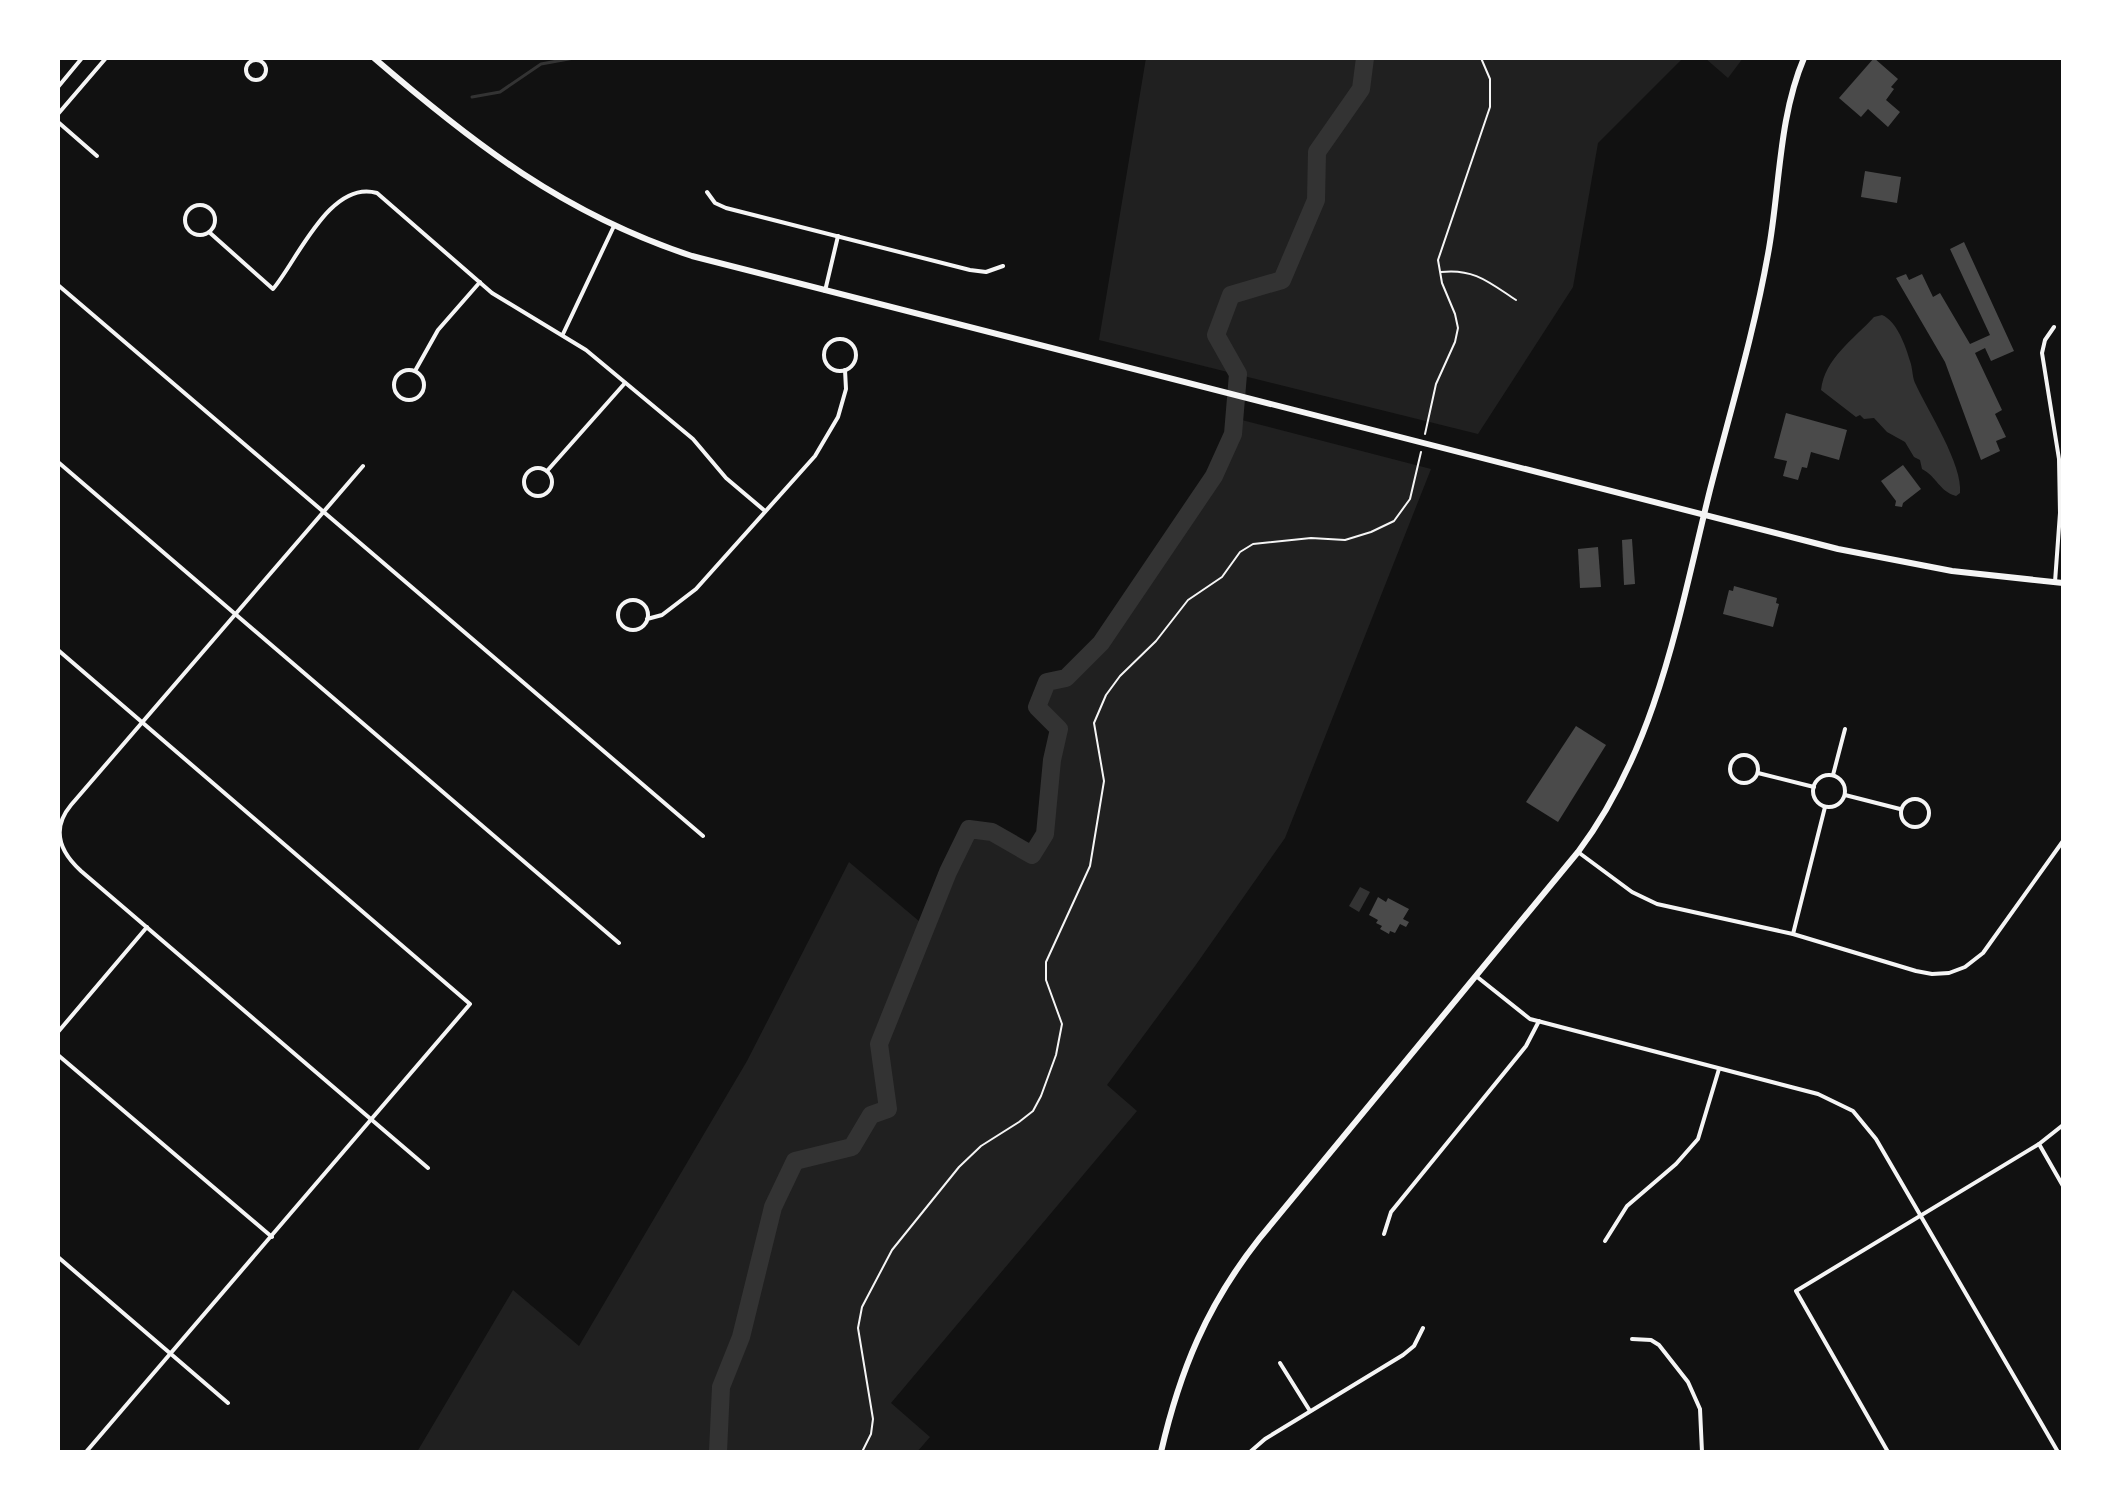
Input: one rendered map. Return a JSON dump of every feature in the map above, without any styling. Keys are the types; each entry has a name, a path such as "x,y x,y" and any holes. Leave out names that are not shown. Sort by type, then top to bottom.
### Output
{"main road":[{"path":"374,58 452,125 508,166 614,226 692,256 1898,561 2059,583"},
{"path":"1161,1452 1187,1358 1228,1280 1578,852 1620,787 1651,714 1704,514 1766,267 1788,114 1804,58"}],"street":[{"path":"58,87 82,58"},
{"path":"94,58 101,64"},
{"path":"58,114 106,58"},
{"path":"243,58 249,63"},
{"path":"254,60 263,64 265,72 262,78 250,78 246,69 249,63 254,60"},
{"path":"58,122 97,156"},
{"path":"209,232 273,289 286,274 308,235 342,199 355,192 372,192 382,197 509,305 579,344 698,443 726,478 765,511"},
{"path":"707,192 715,203 726,208 977,271 990,272 1003,266"},
{"path":"199,205 212,210 215,224 209,232 199,235 190,231 185,217 190,208 199,205"},
{"path":"563,334 614,226"},
{"path":"825,291 838,236"},
{"path":"415,371 438,330 480,282"},
{"path":"58,285 703,836"},
{"path":"2054,327 2045,340 2042,353 2059,459 2059,583"},
{"path":"647,619 647,610 637,600 627,601 618,612 620,622 632,629 641,627 647,619 662,615 696,589 815,456 832,430 846,389 845,370 855,360 855,350 849,342 835,340 826,347 824,358 829,367 845,370"},
{"path":"415,371 423,378 424,388 415,399 405,400 397,394 395,380 401,372 415,371"},
{"path":"547,471 625,383"},
{"path":"58,462 619,943"},
{"path":"363,466 65,812 59,825 59,835 64,853 73,864 428,1168"},
{"path":"539,467 547,471 552,483 549,491 537,496 529,492 524,480 527,472 539,467"},
{"path":"58,650 470,1004 86,1452"},
{"path":"1833,775 1845,729"},
{"path":"1741,756 1750,757 1756,764 1757,773 1748,783 1739,783 1732,777 1731,764 1741,756"},
{"path":"1757,773 1814,787"},
{"path":"1825,807 1814,797 1814,787 1819,778 1833,775"},
{"path":"1825,807 1840,803 1845,795 1844,785 1833,775"},
{"path":"1845,795 1901,810"},
{"path":"1910,800 1918,800 1925,804 1929,815 1922,825 1911,826 1904,821 1901,810 1910,800"},
{"path":"1793,934 1825,807"},
{"path":"1578,852 1650,902 1793,934 1916,971 1939,974 1970,964 1983,953 2063,841"},
{"path":"58,1032 147,927"},
{"path":"1476,976 1522,1014 1539,1021 1818,1094 1853,1111 1876,1139 2058,1452"},
{"path":"1384,1234 1391,1212 1526,1046 1539,1021"},
{"path":"58,1055 272,1237"},
{"path":"1605,1241 1627,1206 1676,1164 1698,1139 1719,1069"},
{"path":"1876,1452 1887,1449 1796,1291 2039,1144 2063,1125"},
{"path":"2039,1144 2063,1186"},
{"path":"58,1257 228,1403"},
{"path":"1250,1452 1259,1443 1403,1355 1414,1346 1423,1328"},
{"path":"1632,1339 1656,1343 1688,1382 1700,1409 1702,1452"},
{"path":"1280,1363 1310,1411"}],"path":[{"path":"1425,434 1436,384 1458,328 1439,272 1439,255 1490,107 1490,79 1481,58"},
{"path":"1439,272 1462,270 1473,273 1516,300"},
{"path":"862,1452 871,1434 873,1419 858,1328 862,1307 892,1250 959,1167 981,1146 1033,1111 1056,1055 1062,1024 1046,980 1046,962 1090,866 1104,781 1094,723 1106,695 1120,676 1156,641 1188,600 1222,577 1233,560 1253,544 1311,538 1345,540 1394,521 1410,499 1421,449"}],"shaded area":[{"path":"1146,58 1683,58 1598,143 1573,287 1478,434 1099,340"},
{"path":"1705,58 1743,58 1728,78"},
{"path":"1882,315 1900,335 1915,382 1951,453 1959,481 1960,493 1956,496 1922,469 1920,460 1914,457 1905,442 1887,432 1874,418 1856,417 1821,390 1828,368 1841,350 1874,317"},
{"path":"1234,418 1431,469 1285,838 1107,1085 1137,1111 891,1403 930,1437 917,1452 417,1452 513,1290 579,1346 747,1061 849,862 926,927 969,829 992,832 1032,855 1045,834 1052,760 1059,729 1037,707 1047,682 1066,678 1101,643 1214,476 1233,434"},
{"path":"1360,887 1370,892 1359,912 1349,906"}],"building":[{"path":"1874,58 1898,79 1886,100 1900,112 1888,127 1868,109 1861,117 1839,98"},
{"path":"1865,171 1901,177 1897,203 1861,197"},
{"path":"1964,242 2014,351 1991,361 1985,348 1975,353 2002,410 1995,414 2006,437 1996,441 2000,451 1981,460 1945,362 1896,278 1906,274 1909,280 1922,274 1933,297 1940,293 1970,344 1990,335 1950,249"},
{"path":"1786,413 1847,430 1839,460 1811,452 1807,468 1802,467 1798,480 1783,476 1787,461 1774,458"},
{"path":"1903,465 1921,489 1902,507 1895,506 1896,501 1881,481"},
{"path":"1632,539 1635,584 1624,585 1622,540"},
{"path":"1598,547 1601,587 1580,588 1578,549"},
{"path":"1734,586 1777,598 1776,603 1779,604 1773,627 1723,614 1729,590 1733,591"},
{"path":"1576,726 1606,745 1558,822 1526,802"},
{"path":"1378,897 1386,902 1388,898 1409,909 1403,919 1409,922 1406,927 1400,924 1395,933 1390,931 1389,934 1380,929 1382,926 1376,923 1378,920 1369,915"}],"waterway":[{"path":"472,97 500,92 541,64 574,58"},
{"path":"808,58 860,58"},
{"path":"718,1452 721,1387 741,1337 773,1207 795,1161 852,1147 871,1115 888,1109 879,1044 948,872 969,829 992,832 1032,855 1045,834 1052,760 1059,729 1037,707 1047,682 1066,678 1101,643 1214,476 1233,434 1238,374 1216,335 1231,295 1282,280 1316,200 1317,152 1361,89 1365,58"}]}
